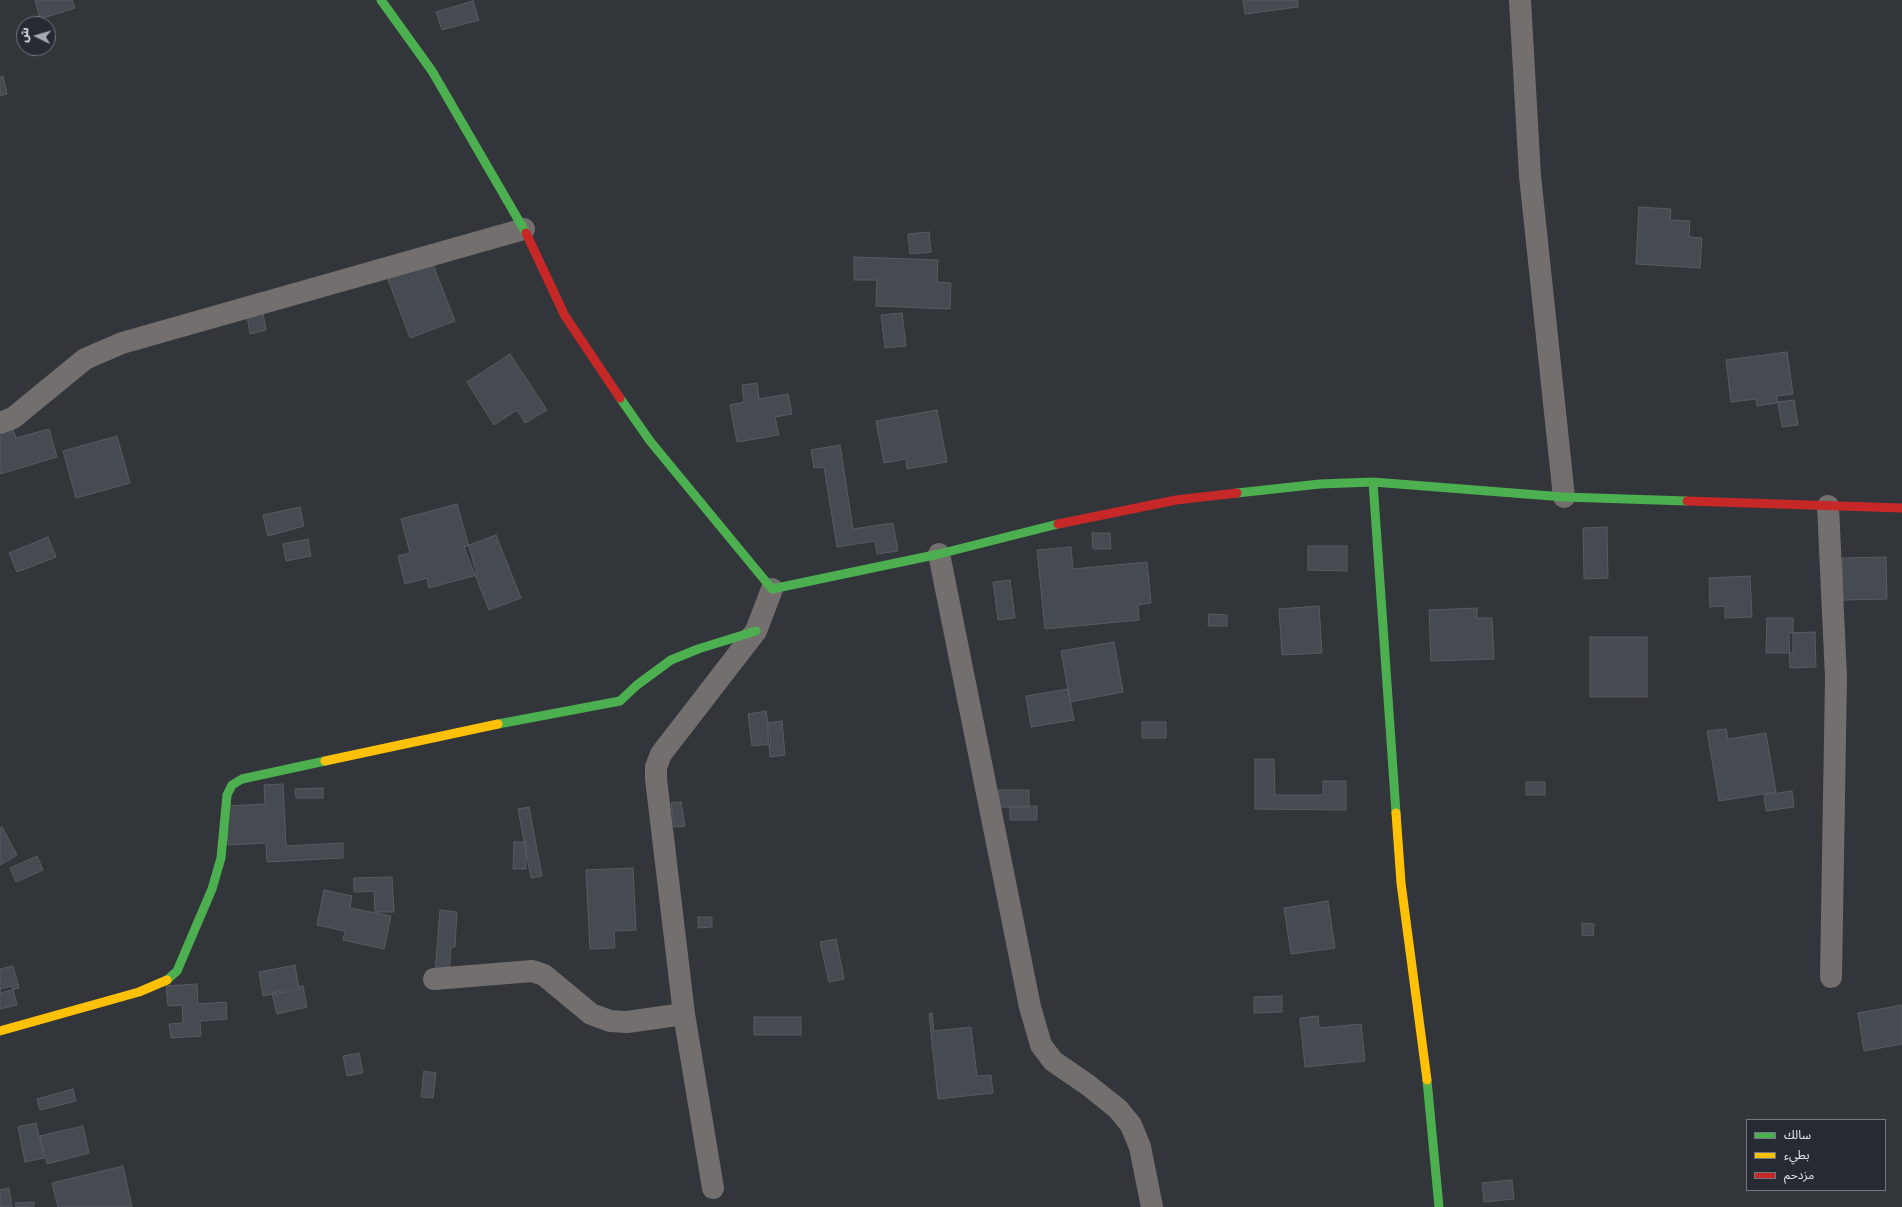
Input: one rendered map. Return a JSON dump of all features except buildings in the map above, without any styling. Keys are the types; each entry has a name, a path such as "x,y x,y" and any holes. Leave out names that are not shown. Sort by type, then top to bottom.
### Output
{"street":[{"path":"381,0 432,71 524,229 565,316 605,377 650,441 772,589"},
{"path":"1520,0 1530,176 1564,497"},
{"path":"0,423 13,418 85,359 122,342 524,229"},
{"path":"772,589 939,554 1051,525 1176,500 1320,484 1373,482 1564,497 1902,508"},
{"path":"1373,482 1401,883 1428,1087 1439,1207"},
{"path":"1828,506 1836,677 1831,977"},
{"path":"939,554 1030,1007 1041,1045 1053,1061 1088,1085 1112,1104 1131,1125 1140,1147 1152,1207"},
{"path":"713,1188 684,1014 656,779 656,767 661,754 756,631 772,589"},
{"path":"0,1031 139,992 170,980 177,971 212,889 221,858 228,795 232,785 242,779 516,720 607,705 620,701 637,685 671,660 698,649 756,631"},
{"path":"434,979 532,971 544,975 591,1014 610,1021 627,1022 684,1014"}],"traffic: fast":[{"path":"381,0 432,71 526,233"},
{"path":"620,398 650,441 772,589 939,554 1058,524"},
{"path":"1237,493 1320,484 1373,482 1564,497 1687,501"},
{"path":"1373,482 1396,813"},
{"path":"498,724 620,701 637,685 671,660 698,649 756,631"},
{"path":"167,980 177,971 212,889 221,858 227,795 232,785 242,779 325,761"},
{"path":"1427,1080 1439,1207"}],"traffic: slow":[{"path":"325,761 498,724"},
{"path":"1396,813 1401,883 1427,1080"},
{"path":"0,1031 139,992 167,980"}],"traffic: jam":[{"path":"526,233 565,316 620,398"},
{"path":"1058,524 1176,500 1237,493"},
{"path":"1687,501 1902,508"}]}
